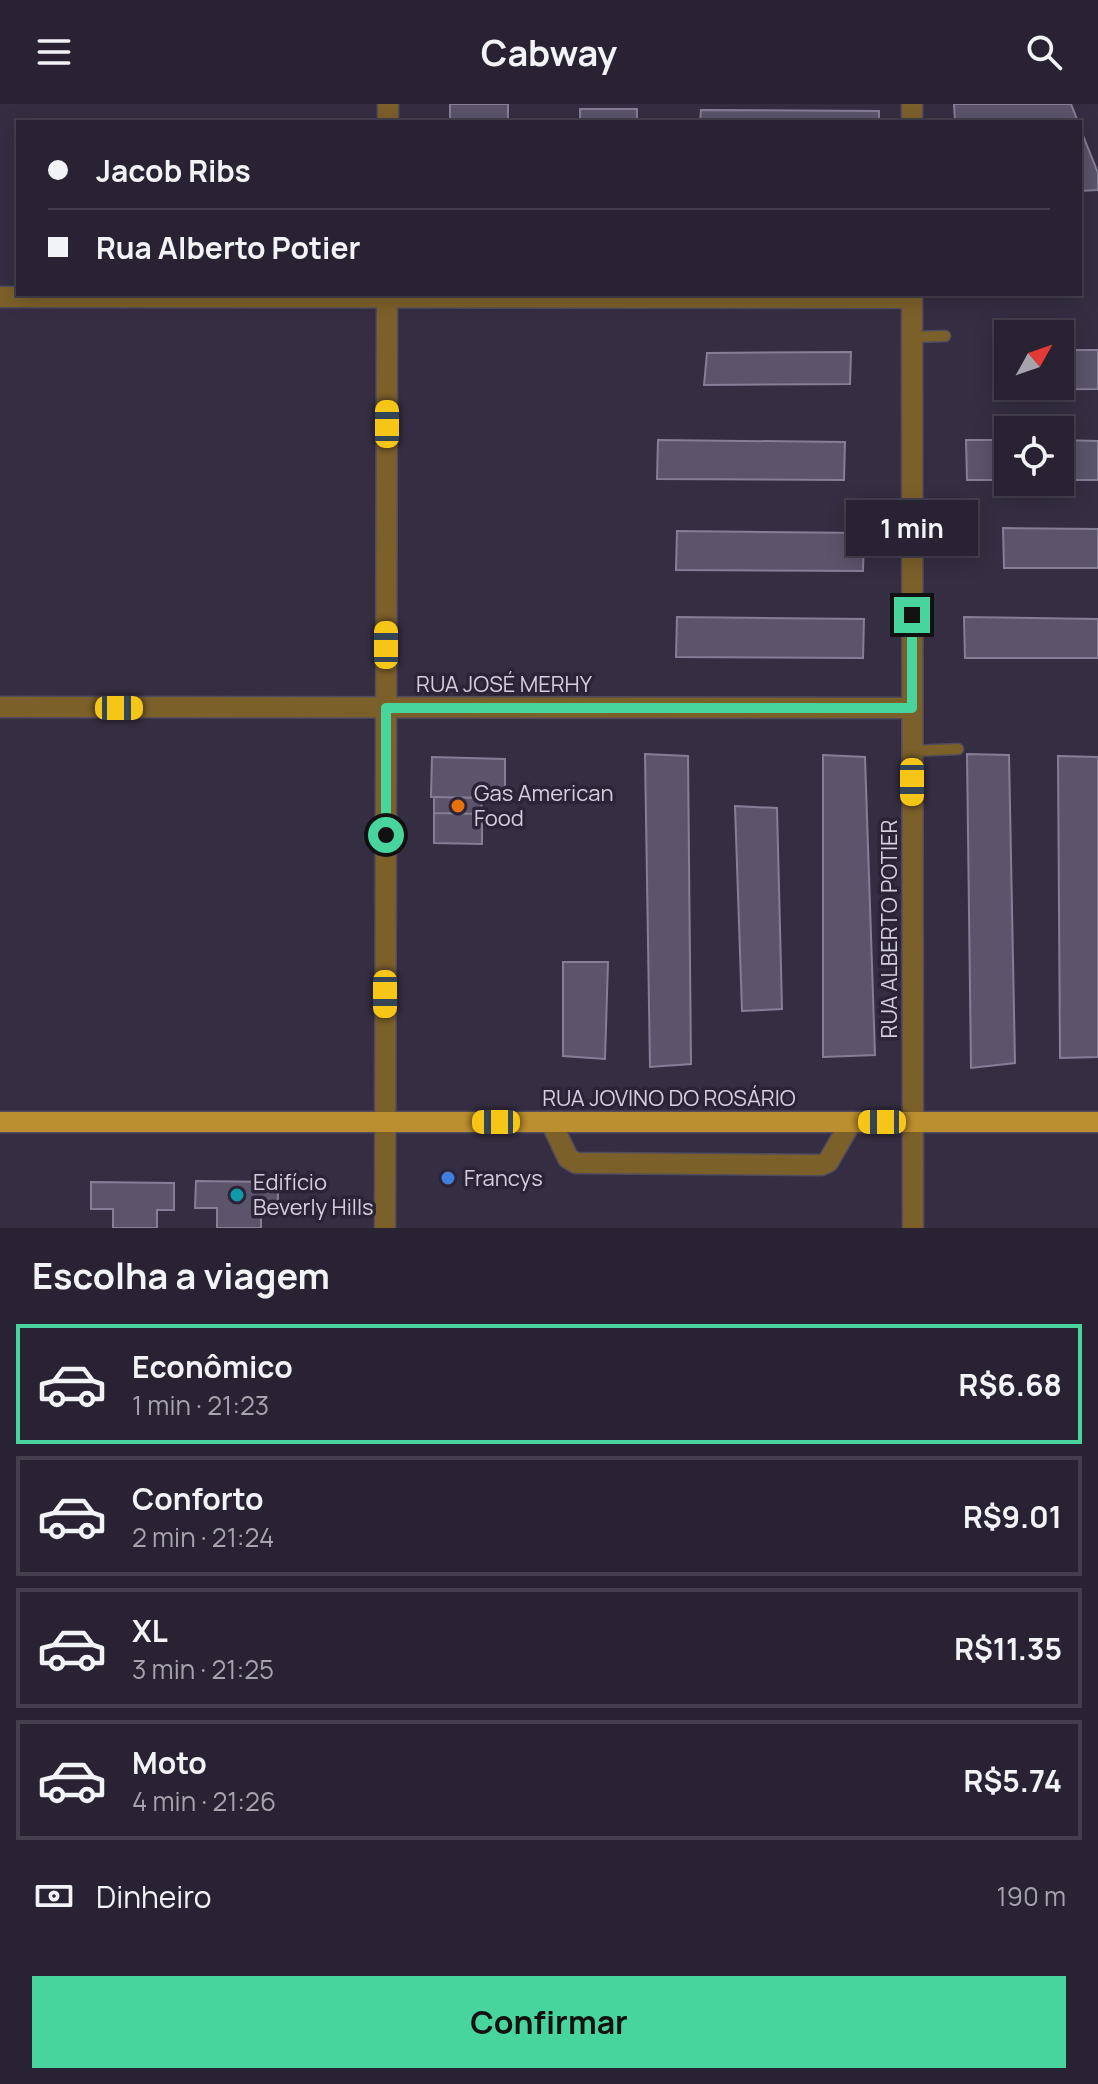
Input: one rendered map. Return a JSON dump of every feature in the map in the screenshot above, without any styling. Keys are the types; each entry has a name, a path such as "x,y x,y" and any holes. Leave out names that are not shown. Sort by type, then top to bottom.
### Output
{"main road":[{"name":"RUA JOVINO DO ROSÁRIO","path":"0,1122 1098,1122"}],"street":[{"path":"385,1228 387,296"},
{"path":"0,297 912,296"},
{"name":"RUA ALBERTO POTIER","path":"912,296 913,1228"},
{"name":"RUA JOSÉ MERHY","path":"0,707 912,708"},
{"path":"551,1122 568,1158 576,1163 821,1165 828,1162 851,1122"}],"lane":[{"path":"912,337 945,336"},
{"path":"912,751 958,749"}],"building":[{"path":"450,104 508,104 508,120 450,120"},
{"path":"954,104 1071,104 1077,120 955,120"},
{"path":"580,109 637,109 637,120 580,120"},
{"path":"701,110 879,111 879,120 700,120"},
{"path":"1082,133 1098,173 1098,190 1082,191"},
{"path":"1074,350 1098,350 1098,389 1074,389"},
{"path":"851,352 850,384 704,385 707,353"},
{"path":"658,440 845,442 844,480 657,479"},
{"path":"966,440 994,440 994,480 967,480"},
{"path":"1074,440 1098,441 1098,480 1074,480"},
{"path":"1003,528 1098,529 1098,568 1004,568"},
{"path":"677,531 864,533 863,571 676,570"},
{"path":"677,617 864,619 863,658 676,657"},
{"path":"964,617 1098,619 1098,658 965,658"},
{"path":"645,754 688,756 691,1064 650,1067"},
{"path":"967,754 1009,755 1015,1063 971,1068"},
{"path":"823,755 865,757 875,1055 823,1057"},
{"path":"1058,756 1098,757 1098,1057 1060,1058"},
{"path":"432,757 505,759 505,798 431,797"},
{"name":"Gas American Food","path":"434,797 481,798 482,814 434,813"},
{"path":"735,806 777,808 782,1009 742,1011"},
{"path":"434,813 482,814 482,844 434,843"},
{"path":"563,962 608,962 605,1059 563,1056"},
{"name":"Edifício Beverly Hills","path":"196,1181 278,1182 278,1209 261,1209 261,1228 217,1228 217,1208 195,1208"},
{"path":"91,1182 174,1183 174,1210 157,1210 157,1228 113,1228 113,1209 91,1209"}],"place":[{"name":"Gas American Food","path":"458,806"},
{"name":"Francys","path":"448,1178"},
{"name":"Edifício Beverly Hills","path":"237,1195"}],"route":[{"path":"386,835 386,708 912,708 912,615"}]}
